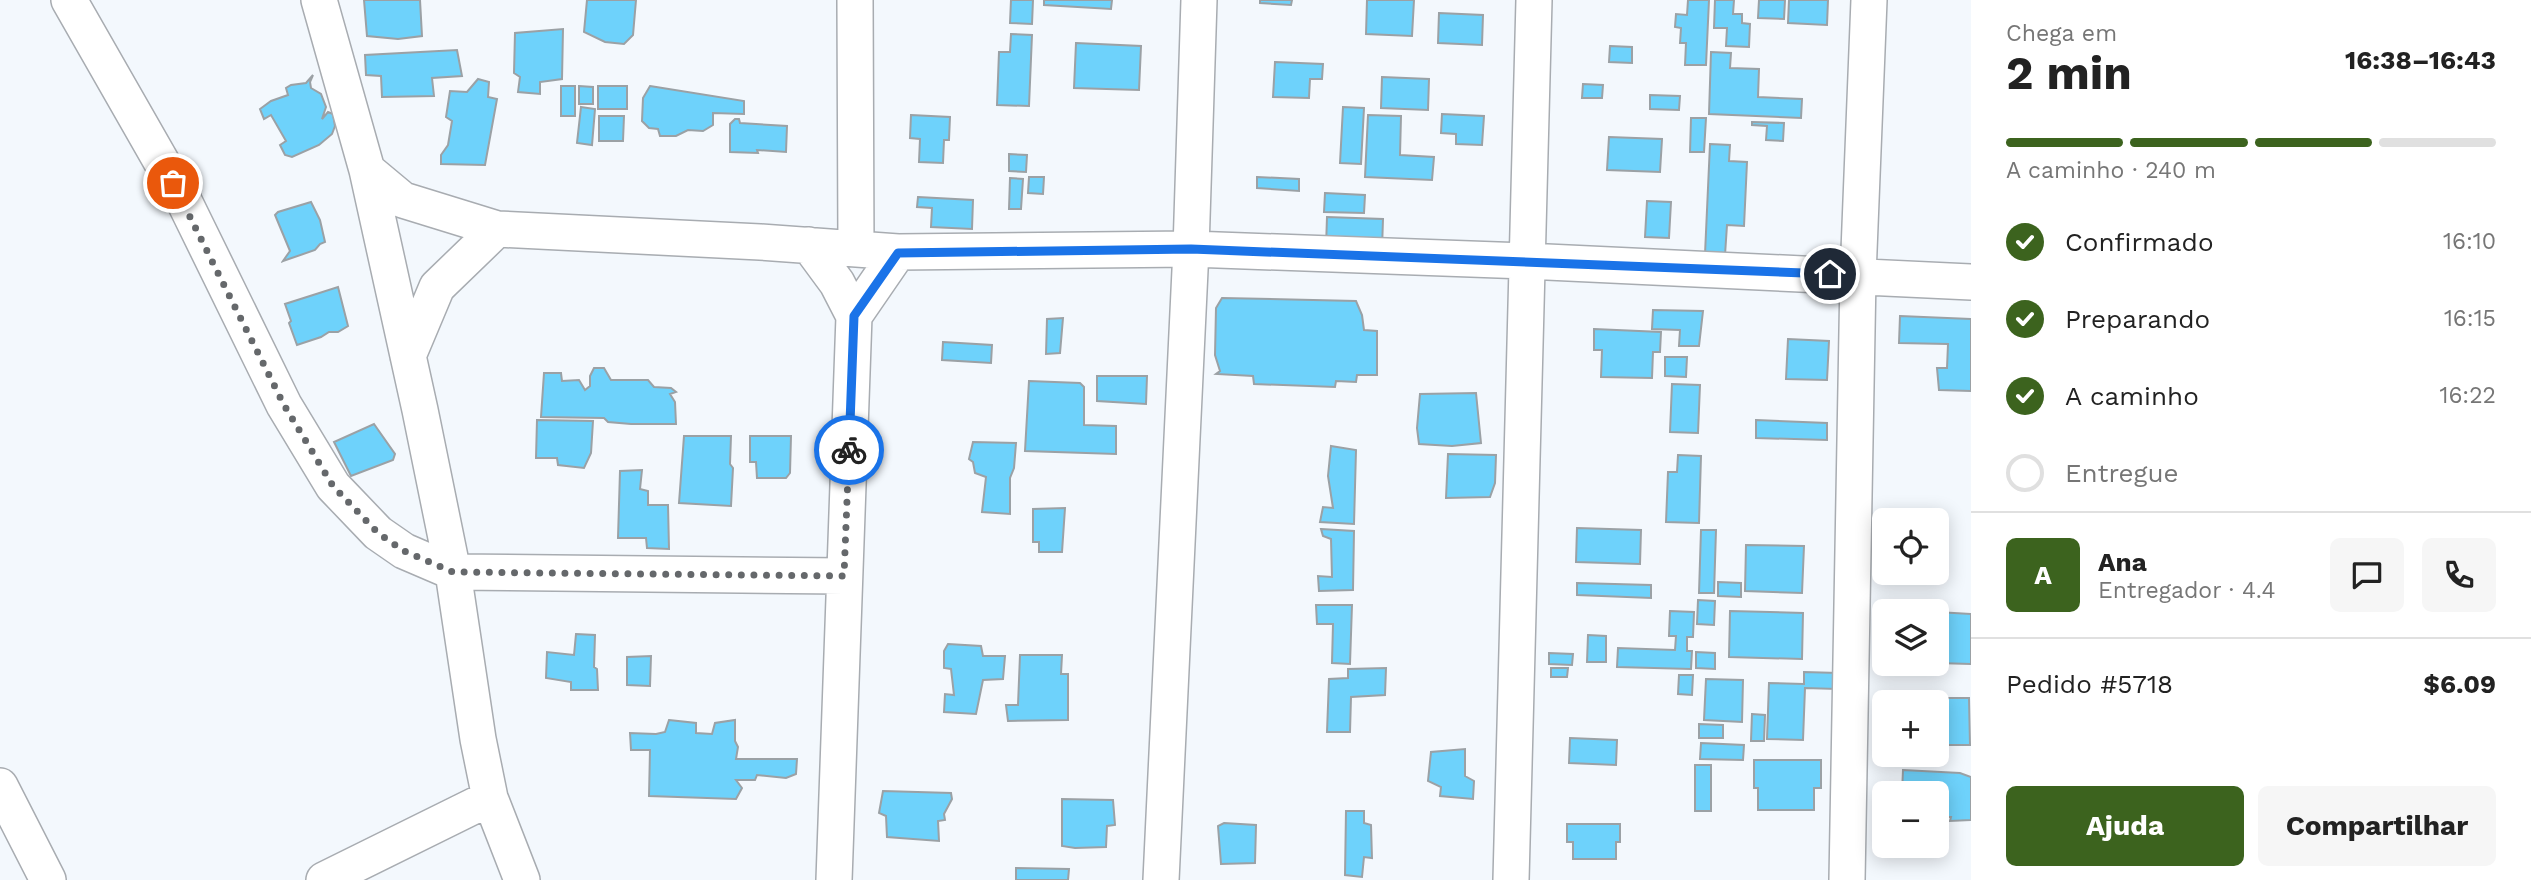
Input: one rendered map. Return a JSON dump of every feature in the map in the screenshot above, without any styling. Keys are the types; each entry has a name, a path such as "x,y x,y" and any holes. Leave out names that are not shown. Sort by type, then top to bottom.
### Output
{"street":[{"path":"69,0 185,203 284,405 333,486 378,533 404,551 453,572 844,576"},
{"path":"319,0 368,170 408,356 453,572 478,739 490,798 522,880"},
{"path":"855,0 856,248"},
{"path":"1161,880 1191,249 1199,0"},
{"path":"1511,880 1534,0"},
{"path":"1847,880 1858,276 1868,0"},
{"path":"368,170 403,200 496,229 809,245 898,253 1191,249 1526,261 1971,282"},
{"path":"408,356 437,287 496,229"},
{"path":"809,245 837,284 854,316 834,880"},
{"path":"854,316 898,253"},
{"path":"0,786 48,880"},
{"path":"324,880 490,798"}],"building":[{"path":"364,0 420,0 422,36 398,39 367,36"},
{"path":"587,0 636,0 633,35 624,44 605,42 584,32"},
{"path":"1011,0 1033,0 1032,24 1010,23"},
{"path":"1044,0 1112,0 1111,9 1044,5"},
{"path":"1260,0 1292,0 1291,5 1260,3"},
{"path":"1367,0 1414,0 1412,36 1366,34"},
{"path":"1688,0 1709,0 1706,65 1685,65 1686,43 1680,43 1681,28 1675,27 1676,14 1687,15"},
{"path":"1715,0 1734,0 1733,14 1742,14 1742,23 1750,24 1749,47 1726,46 1727,28 1714,28"},
{"path":"1759,0 1785,0 1784,19 1758,18"},
{"path":"1789,0 1828,0 1827,25 1788,23"},
{"path":"1439,13 1483,15 1482,45 1438,43"},
{"path":"563,29 562,79 540,82 540,94 518,92 520,77 514,73 515,33"},
{"path":"1011,34 1032,35 1029,106 997,105 999,52 1010,52"},
{"path":"1076,43 1141,46 1139,90 1074,88"},
{"path":"1610,46 1632,47 1632,63 1609,62"},
{"path":"457,50 462,76 432,78 434,96 382,97 381,76 366,75 365,55"},
{"path":"1711,52 1731,53 1730,68 1759,69 1758,97 1802,99 1801,118 1709,114"},
{"path":"1275,62 1323,64 1322,79 1310,79 1309,98 1273,97"},
{"path":"313,75 311,88 321,94 326,107 322,119 328,112 333,114 335,126 332,134 319,145 292,157 285,155 280,145 286,141 271,115 264,119 260,109 271,101 288,95 286,88 306,83"},
{"path":"1382,77 1429,79 1428,110 1381,108"},
{"path":"478,79 489,82 488,97 497,99 485,165 441,164 441,155 448,145 452,121 446,117 450,91 467,92"},
{"path":"1583,84 1603,85 1602,98 1582,98"},
{"path":"561,86 575,86 575,116 561,116"},
{"path":"579,86 593,87 593,104 579,104"},
{"path":"598,86 627,86 627,109 598,109"},
{"path":"650,86 744,101 744,114 713,113 713,125 703,131 688,130 676,136 660,136 658,129 649,128 642,121 643,98"},
{"path":"1650,95 1680,96 1679,110 1650,109"},
{"path":"581,107 595,109 592,145 577,143"},
{"path":"1343,107 1364,108 1361,164 1340,163"},
{"path":"1442,114 1484,116 1482,145 1456,144 1456,134 1441,133"},
{"path":"911,115 950,117 949,140 944,140 943,163 919,162 920,139 910,138"},
{"path":"1368,115 1401,116 1400,155 1434,157 1432,180 1365,177"},
{"path":"599,116 624,116 623,141 599,141"},
{"path":"1691,118 1706,118 1704,152 1690,152"},
{"path":"739,119 740,123 787,126 786,152 730,152 730,124"},
{"path":"1752,122 1784,123 1783,141 1766,140 1767,126 1752,125"},
{"path":"1609,137 1662,139 1660,172 1607,170"},
{"path":"1710,144 1730,145 1729,161 1747,162 1744,226 1727,225 1725,255 1705,254"},
{"path":"1009,154 1027,155 1026,172 1009,171"},
{"path":"1029,177 1044,177 1043,194 1028,193"},
{"path":"1257,177 1299,179 1299,191 1257,188"},
{"path":"1010,178 1023,179 1021,209 1009,209"},
{"path":"1325,193 1365,195 1364,213 1324,212"},
{"path":"918,197 973,200 972,229 931,227 932,208 917,207"},
{"path":"1647,201 1671,202 1669,238 1645,237"},
{"path":"311,202 320,220 325,242 315,250 283,261 290,251 275,215"},
{"path":"1327,217 1383,219 1382,249 1326,247"},
{"path":"338,287 348,326 338,332 329,332 297,345 285,304"},
{"path":"1222,298 1356,301 1364,330 1377,331 1377,375 1357,375 1356,382 1336,381 1335,387 1254,384 1253,376 1216,374 1220,371 1215,355 1216,308"},
{"path":"1653,310 1703,311 1699,346 1679,346 1680,330 1652,329"},
{"path":"1900,316 1971,319 1971,391 1939,390 1937,368 1947,368 1948,344 1899,343"},
{"path":"1063,318 1060,353 1046,354 1047,319"},
{"path":"1594,329 1661,332 1660,352 1653,352 1652,378 1601,377 1602,350 1594,350"},
{"path":"1788,339 1829,341 1827,380 1786,379"},
{"path":"943,342 992,345 991,363 942,360"},
{"path":"1665,357 1687,357 1686,377 1665,376"},
{"path":"594,368 604,368 611,380 648,380 654,387 671,388 676,392 670,394 675,402 676,424 631,424 608,422 604,418 541,417 544,373 561,373 562,381 579,380 585,390 590,386 590,376"},
{"path":"1097,376 1147,376 1146,404 1097,401"},
{"path":"1029,381 1080,383 1084,387 1084,425 1116,426 1116,454 1025,451"},
{"path":"1672,384 1700,385 1698,433 1670,432"},
{"path":"1476,393 1481,443 1452,446 1419,444 1417,428 1420,394"},
{"path":"537,420 593,421 591,453 584,468 558,465 557,458 536,458"},
{"path":"1756,420 1827,423 1827,440 1756,438"},
{"path":"374,424 395,454 393,460 351,476 334,442"},
{"path":"684,436 731,436 731,506 679,503"},
{"path":"750,436 791,436 790,473 786,478 757,478 756,462 750,462"},
{"path":"973,442 1016,443 1014,468 1010,478 1010,514 982,512 986,477 975,473 973,462 969,459"},
{"path":"1331,446 1356,450 1354,524 1320,522 1323,507 1333,508 1328,476"},
{"path":"1448,454 1496,455 1495,483 1490,497 1446,498"},
{"path":"1678,455 1701,456 1699,523 1666,522 1668,472 1677,472"},
{"path":"642,470 640,489 648,491 648,505 668,505 669,549 647,548 646,538 618,538 620,471"},
{"path":"1065,508 1062,552 1039,552 1039,542 1033,542 1033,509"},
{"path":"1577,528 1641,530 1640,564 1576,562"},
{"path":"1321,529 1354,531 1353,590 1319,591 1318,576 1332,577 1331,539 1323,536"},
{"path":"1701,530 1716,530 1714,593 1699,593"},
{"path":"1746,545 1804,546 1802,593 1745,591"},
{"path":"1718,582 1741,583 1741,597 1718,596"},
{"path":"1577,583 1651,585 1651,598 1577,595"},
{"path":"1698,600 1715,601 1714,625 1697,624"},
{"path":"1316,605 1352,605 1350,664 1332,663 1333,624 1317,624"},
{"path":"1670,611 1694,612 1693,637 1687,637 1687,651 1692,651 1691,669 1617,667 1618,648 1675,650 1676,636 1669,636"},
{"path":"1730,611 1803,613 1802,659 1729,657"},
{"path":"1949,613 1971,614 1971,664 1949,663"},
{"path":"576,634 595,635 594,667 597,669 598,690 571,690 571,682 546,678 547,652 574,655"},
{"path":"1588,635 1606,636 1606,662 1587,662"},
{"path":"948,644 981,646 983,656 1005,656 1003,679 983,680 976,714 944,712 945,694 954,695 951,669 944,668 944,651"},
{"path":"1696,652 1715,653 1715,669 1696,668"},
{"path":"1549,653 1573,654 1572,665 1549,664"},
{"path":"1020,655 1062,655 1061,674 1068,674 1068,720 1008,721 1006,705 1018,705"},
{"path":"651,656 650,686 627,685 627,657"},
{"path":"1386,668 1385,695 1351,697 1350,732 1327,732 1329,679 1348,678 1348,669"},
{"path":"1551,668 1568,668 1567,677 1551,677"},
{"path":"1804,672 1838,673 1837,689 1805,688 1803,740 1767,739 1769,683 1804,684"},
{"path":"1679,675 1693,675 1692,695 1678,694"},
{"path":"1706,679 1743,680 1742,722 1704,720"},
{"path":"1949,698 1969,698 1970,745 1949,745"},
{"path":"1752,714 1765,715 1764,741 1751,741"},
{"path":"669,720 696,723 696,733 712,734 715,723 735,720 735,741 738,747 736,759 797,759 796,774 786,778 757,775 755,780 736,780 742,788 736,799 649,796 650,750 631,750 630,733 665,732"},
{"path":"1699,724 1723,725 1723,738 1699,738"},
{"path":"1570,738 1617,740 1616,765 1569,763"},
{"path":"1701,743 1744,745 1743,760 1700,759"},
{"path":"1465,749 1465,776 1474,781 1473,799 1440,796 1441,787 1428,781 1431,752"},
{"path":"1754,760 1821,760 1821,788 1814,788 1814,810 1758,810 1758,788 1754,788"},
{"path":"1695,765 1711,765 1711,811 1695,811"},
{"path":"1903,770 1960,773 1971,777 1971,820 1950,821 1949,781 1903,781"},
{"path":"883,791 951,793 952,799 944,814 945,820 938,821 939,841 887,837 886,816 879,813"},
{"path":"1062,799 1113,800 1115,825 1107,826 1106,847 1062,846"},
{"path":"1346,811 1364,811 1364,823 1371,825 1372,858 1364,857 1362,877 1345,875"},
{"path":"1224,823 1256,825 1255,863 1221,864 1218,826"},
{"path":"1567,824 1620,824 1616,859 1573,859 1573,842 1567,842"},
{"path":"1016,868 1069,869 1068,880 1016,880"}],"way so far":[{"path":"173,183 284,405 333,486 378,533 404,551 453,572 844,576 849,450"}],"route":[{"path":"849,450 854,316 898,253 1191,249 1830,274"}]}
